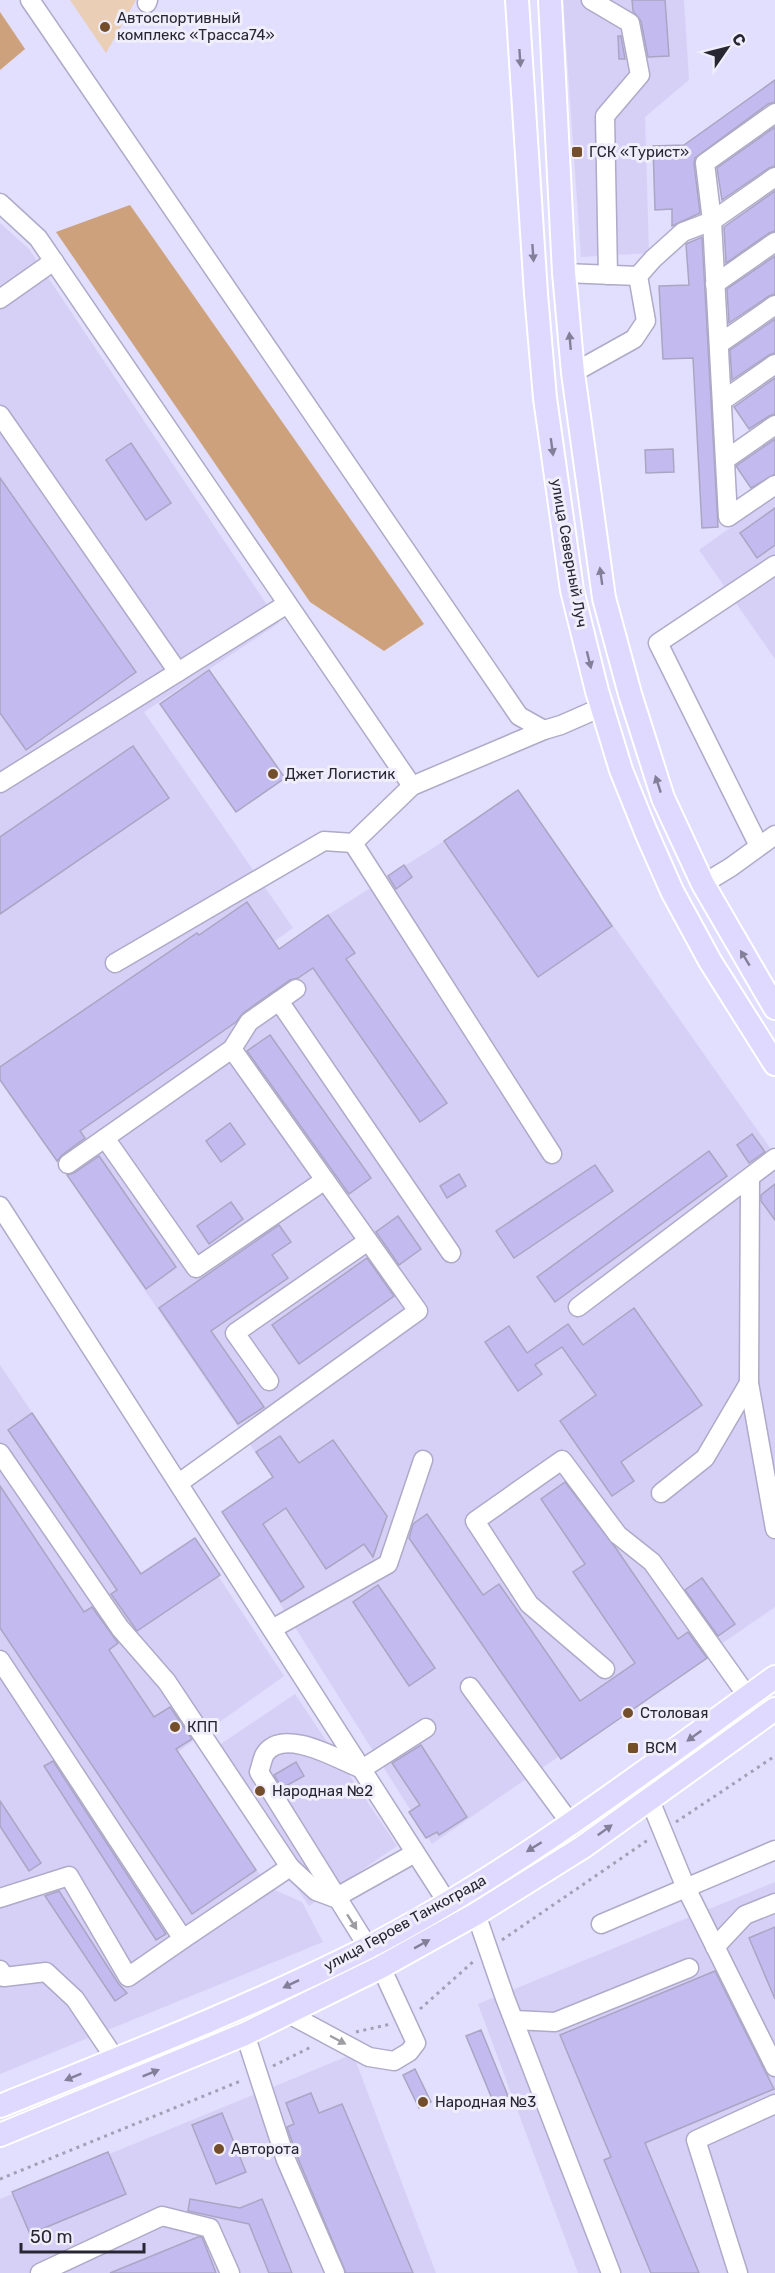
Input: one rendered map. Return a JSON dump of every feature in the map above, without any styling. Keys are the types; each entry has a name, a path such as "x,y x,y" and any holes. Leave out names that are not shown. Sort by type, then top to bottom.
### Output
{"main road":[{"name":"улица Северный Луч","path":"517,0 545,398 572,590 621,770 672,891 710,961 775,1064"},
{"name":"улица Северный Луч","path":"550,0 564,273 573,373 607,609 630,694 663,798 703,884 775,1008"},
{"name":"улица Героев Танкограда","path":"0,2106 251,2004 368,1947 447,1902 571,1824 775,1677"},
{"name":"улица Героев Танкограда","path":"0,2135 245,2034 381,1967 476,1914 583,1847 775,1709"}],"lane":[{"path":"30,0 519,716 544,730"},
{"path":"591,0 630,23 640,75 605,116 608,275"},
{"path":"775,113 705,163 712,221 729,517 775,485"},
{"path":"638,276 683,232 712,221 775,177"},
{"path":"0,203 38,238 412,786"},
{"path":"715,284 775,242"},
{"path":"0,298 54,261"},
{"path":"564,273 638,276"},
{"path":"573,373 634,339 646,321 638,276"},
{"path":"719,344 775,304"},
{"path":"722,401 775,364"},
{"path":"0,415 178,672"},
{"path":"725,460 775,425"},
{"path":"759,846 658,643 775,565"},
{"path":"0,783 287,604"},
{"path":"115,963 324,841 353,843 412,786 602,706"},
{"path":"703,884 775,834"},
{"path":"353,843 552,1154"},
{"path":"68,1164 232,1049 249,1022 296,989"},
{"path":"279,1001 451,1253"},
{"path":"179,1483 418,1311 232,1049"},
{"path":"105,1138 196,1268 325,1180"},
{"path":"578,1307 775,1158"},
{"path":"750,1179 748,1383 771,1479 775,1529"},
{"path":"0,1206 447,1902"},
{"path":"269,1381 236,1333 368,1241"},
{"path":"661,1492 705,1458 748,1383"},
{"path":"0,1453 120,1628 167,1682 290,1867 316,1891 335,1898 415,1853"},
{"path":"272,1629 388,1564 423,1460"},
{"path":"605,1669 529,1604 475,1521 562,1460 618,1535 652,1562 748,1697"},
{"path":"0,1660 183,1939"},
{"path":"470,1687 571,1824"},
{"path":"362,1769 426,1728"},
{"path":"362,1769 302,1744 282,1743 266,1753 259,1772 335,1898 368,1947"},
{"path":"649,1798 686,1888 775,2067"},
{"path":"601,1924 775,1850"},
{"path":"0,1898 69,1876 128,1977 290,1867"},
{"path":"715,1947 745,1915 775,1903"},
{"path":"476,1914 514,2020 612,2273"},
{"path":"287,2013 369,2057 394,2061 409,2052 416,2043 381,1967"},
{"path":"514,2020 555,2022 689,1968"},
{"path":"0,1970 4,1977 45,1972 75,2000 116,2060"},
{"path":"245,2034 286,2160 334,2273"},
{"path":"738,2273 696,2140 775,2104"},
{"path":"40,2273 162,2216 210,2228 230,2273"}],"shaded area":[{"name":"Автоспортивный комплекс «Трасса74»","path":"70,0 136,0 106,53"},
{"path":"563,0 684,0 689,80 645,117 649,253 581,257"},
{"path":"0,12 25,49 0,70"},
{"path":"130,205 424,624 384,651 310,602 56,232"},
{"path":"0,223 29,249 279,623 144,712 293,928 25,1118 0,1077"},
{"path":"775,496 775,659 699,550"},
{"path":"518,790 775,1155 775,1607 432,1844 222,1512 272,1477 31,1123 328,915 444,841"},
{"path":"0,1365 140,1573 193,1538 284,1676 178,1752 268,1887 302,1902 323,1942 0,2074"},
{"path":"295,1694 397,1846 309,1906 206,1754"},
{"path":"775,1882 775,2273 578,2273 478,2004"},
{"path":"353,2054 436,2273 0,2273 0,2199"}],"building":[{"path":"632,0 665,0 669,56 648,57 641,21 633,11"},
{"path":"618,36 621,36 625,59 619,59"},
{"path":"775,80 775,102 768,104 695,158 700,213 672,226 672,209 655,210 653,146 684,145"},
{"path":"775,127 775,166 722,200 717,168"},
{"path":"775,191 775,231 726,263 724,227"},
{"path":"702,237 718,527 702,528 693,358 663,359 659,286 689,285 686,244"},
{"path":"775,256 775,294 729,323 727,289"},
{"path":"775,319 775,353 732,380 730,350"},
{"path":"775,378 775,414 749,429 734,407"},
{"path":"775,439 775,474 751,488 736,466"},
{"path":"131,443 171,503 146,520 106,460"},
{"path":"673,449 674,472 646,473 645,450"},
{"path":"0,478 136,672 26,750 0,713"},
{"path":"775,508 775,545 757,558 740,533"},
{"path":"209,670 285,778 236,812 160,704"},
{"path":"133,746 169,798 0,914 0,837"},
{"path":"518,790 612,926 538,977 444,841"},
{"path":"404,865 412,877 396,889 388,876"},
{"path":"247,902 279,949 328,915 355,953 346,959 447,1103 420,1122 313,968 298,978 290,980 243,1013 236,1022 80,1131 85,1138 57,1161 0,1080 0,1067 197,933 199,935"},
{"path":"270,1035 371,1178 349,1194 247,1051"},
{"path":"230,1123 245,1144 221,1162 206,1141"},
{"path":"752,1134 765,1152 749,1163 737,1145"},
{"path":"709,1151 727,1176 555,1302 537,1277"},
{"path":"99,1156 176,1267 146,1289 67,1175 74,1173"},
{"path":"595,1165 613,1191 514,1258 496,1231"},
{"path":"459,1174 466,1186 447,1198 440,1186"},
{"path":"775,1184 775,1220 761,1201 761,1195"},
{"path":"231,1202 243,1219 209,1244 197,1226"},
{"path":"398,1216 421,1249 399,1265 376,1232"},
{"path":"279,1225 291,1242 272,1255 288,1278 211,1331 264,1407 238,1424 159,1308"},
{"path":"367,1258 394,1296 299,1364 272,1325"},
{"path":"634,1308 702,1405 621,1462 634,1481 612,1496 560,1421 596,1395 562,1347 535,1365 542,1374 518,1391 485,1342 509,1326 527,1353 568,1324 583,1345"},
{"path":"32,1413 141,1574 195,1538 220,1575 137,1631 111,1594 117,1590 8,1430"},
{"path":"280,1436 299,1463 333,1440 387,1516 373,1557 364,1544 326,1569 286,1508 263,1524 304,1587 281,1602 222,1512 273,1477 256,1452"},
{"path":"565,1482 615,1547 678,1639 688,1632 707,1658 561,1759 409,1538 413,1524 427,1514 483,1595 499,1584 580,1701 635,1663 573,1572 585,1564 541,1499"},
{"path":"0,1486 84,1612 92,1607 118,1643 109,1650 154,1717 170,1707 192,1739 176,1749 256,1870 192,1914 0,1628"},
{"path":"702,1578 735,1624 718,1636 685,1590"},
{"path":"378,1585 435,1668 409,1686 353,1602"},
{"path":"421,1745 467,1817 439,1835 437,1832 426,1838 409,1812 420,1805 392,1763"},
{"path":"53,1761 166,1934 156,1940 44,1766"},
{"path":"296,1762 304,1776 282,1788 274,1775"},
{"path":"0,1801 41,1863 29,1871 0,1826"},
{"path":"59,1891 118,1983 127,1993 115,2001 45,1896"},
{"path":"775,1927 775,1999 749,1938"},
{"path":"715,1971 774,2089 645,2143 699,2273 651,2273 604,2160 611,2157 560,2035"},
{"path":"481,2030 508,2096 493,2101 466,2036"},
{"path":"415,2069 431,2102 419,2108 403,2075"},
{"path":"311,2093 319,2113 342,2104 413,2273 346,2273 287,2127 294,2124 286,2103"},
{"name":"Авторота","path":"222,2113 246,2172 216,2184 192,2125"},
{"path":"108,2152 126,2194 30,2234 12,2192"},
{"path":"190,2199 240,2208 262,2199 292,2273 269,2273 249,2224 188,2211"},
{"path":"202,2237 216,2273 110,2273"}],"place":[{"name":"Автоспортивный комплекс «Трасса74»","path":"105,27"},
{"name":"ГСК «Турист»","path":"577,152"},
{"name":"Джет Логистик","path":"273,774"},
{"name":"Столовая","path":"628,1713"},
{"name":"КПП","path":"175,1727"},
{"name":"ВСМ","path":"633,1748"},
{"name":"Народная №2","path":"260,1791"},
{"name":"Народная №3","path":"423,2102"},
{"name":"Авторота","path":"219,2149"}]}
